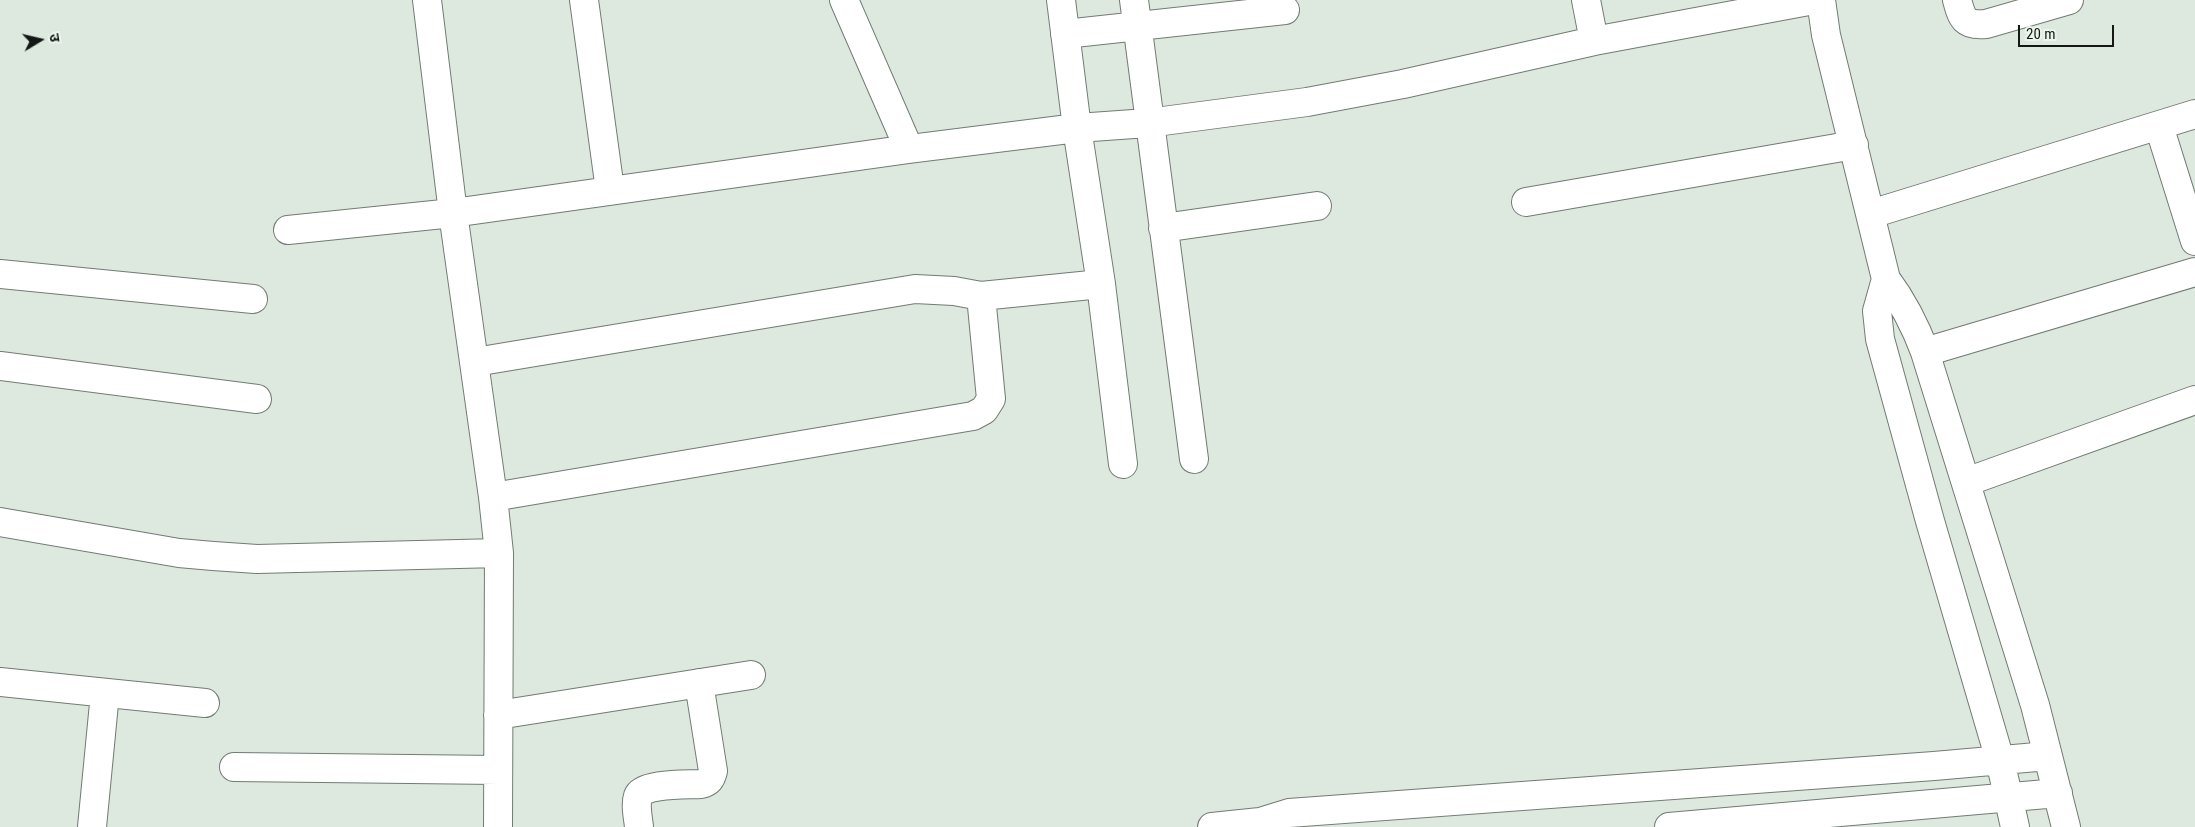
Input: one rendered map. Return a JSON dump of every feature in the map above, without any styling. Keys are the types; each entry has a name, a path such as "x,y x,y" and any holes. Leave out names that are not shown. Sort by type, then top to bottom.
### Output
{"street":[{"path":"427,0 454,214 494,497 499,553 498,827"},
{"path":"584,0 610,190"},
{"path":"844,0 909,149"},
{"path":"1061,0 1124,464"},
{"path":"1586,0 1594,41"},
{"path":"288,230 454,214 610,190 909,149 1077,128 1148,123 1316,101 1404,84 1594,41 1814,0"},
{"path":"1821,0 1826,35 1886,279 1902,301 1925,352 2035,705 2066,827"},
{"path":"1957,0 1962,16 1967,22 1975,25 2069,0"},
{"path":"1065,34 1135,13 1285,10"},
{"path":"1135,13 1148,123 1194,459"},
{"path":"1871,214 2195,114"},
{"path":"2159,126 2195,241"},
{"path":"1526,202 1854,145"},
{"path":"1163,228 1317,206"},
{"path":"1925,352 2195,272"},
{"path":"0,274 253,299"},
{"path":"1886,279 1877,311 1880,338 1930,521 2000,760 2014,827"},
{"path":"475,362 915,288 954,291 981,296 1101,284"},
{"path":"494,497 973,416 984,410 991,399 981,296"},
{"path":"0,366 257,399"},
{"path":"1966,482 2195,400"},
{"path":"0,522 179,553 257,559 499,553"},
{"path":"498,715 751,675"},
{"path":"0,682 205,703"},
{"path":"639,827 637,806 638,796 642,790 650,787 707,783 712,777 713,771 699,683"},
{"path":"92,827 105,693"},
{"path":"1212,827 1260,825 1289,813 2048,756"},
{"path":"234,767 498,770"},
{"path":"1669,827 2058,793"}]}
